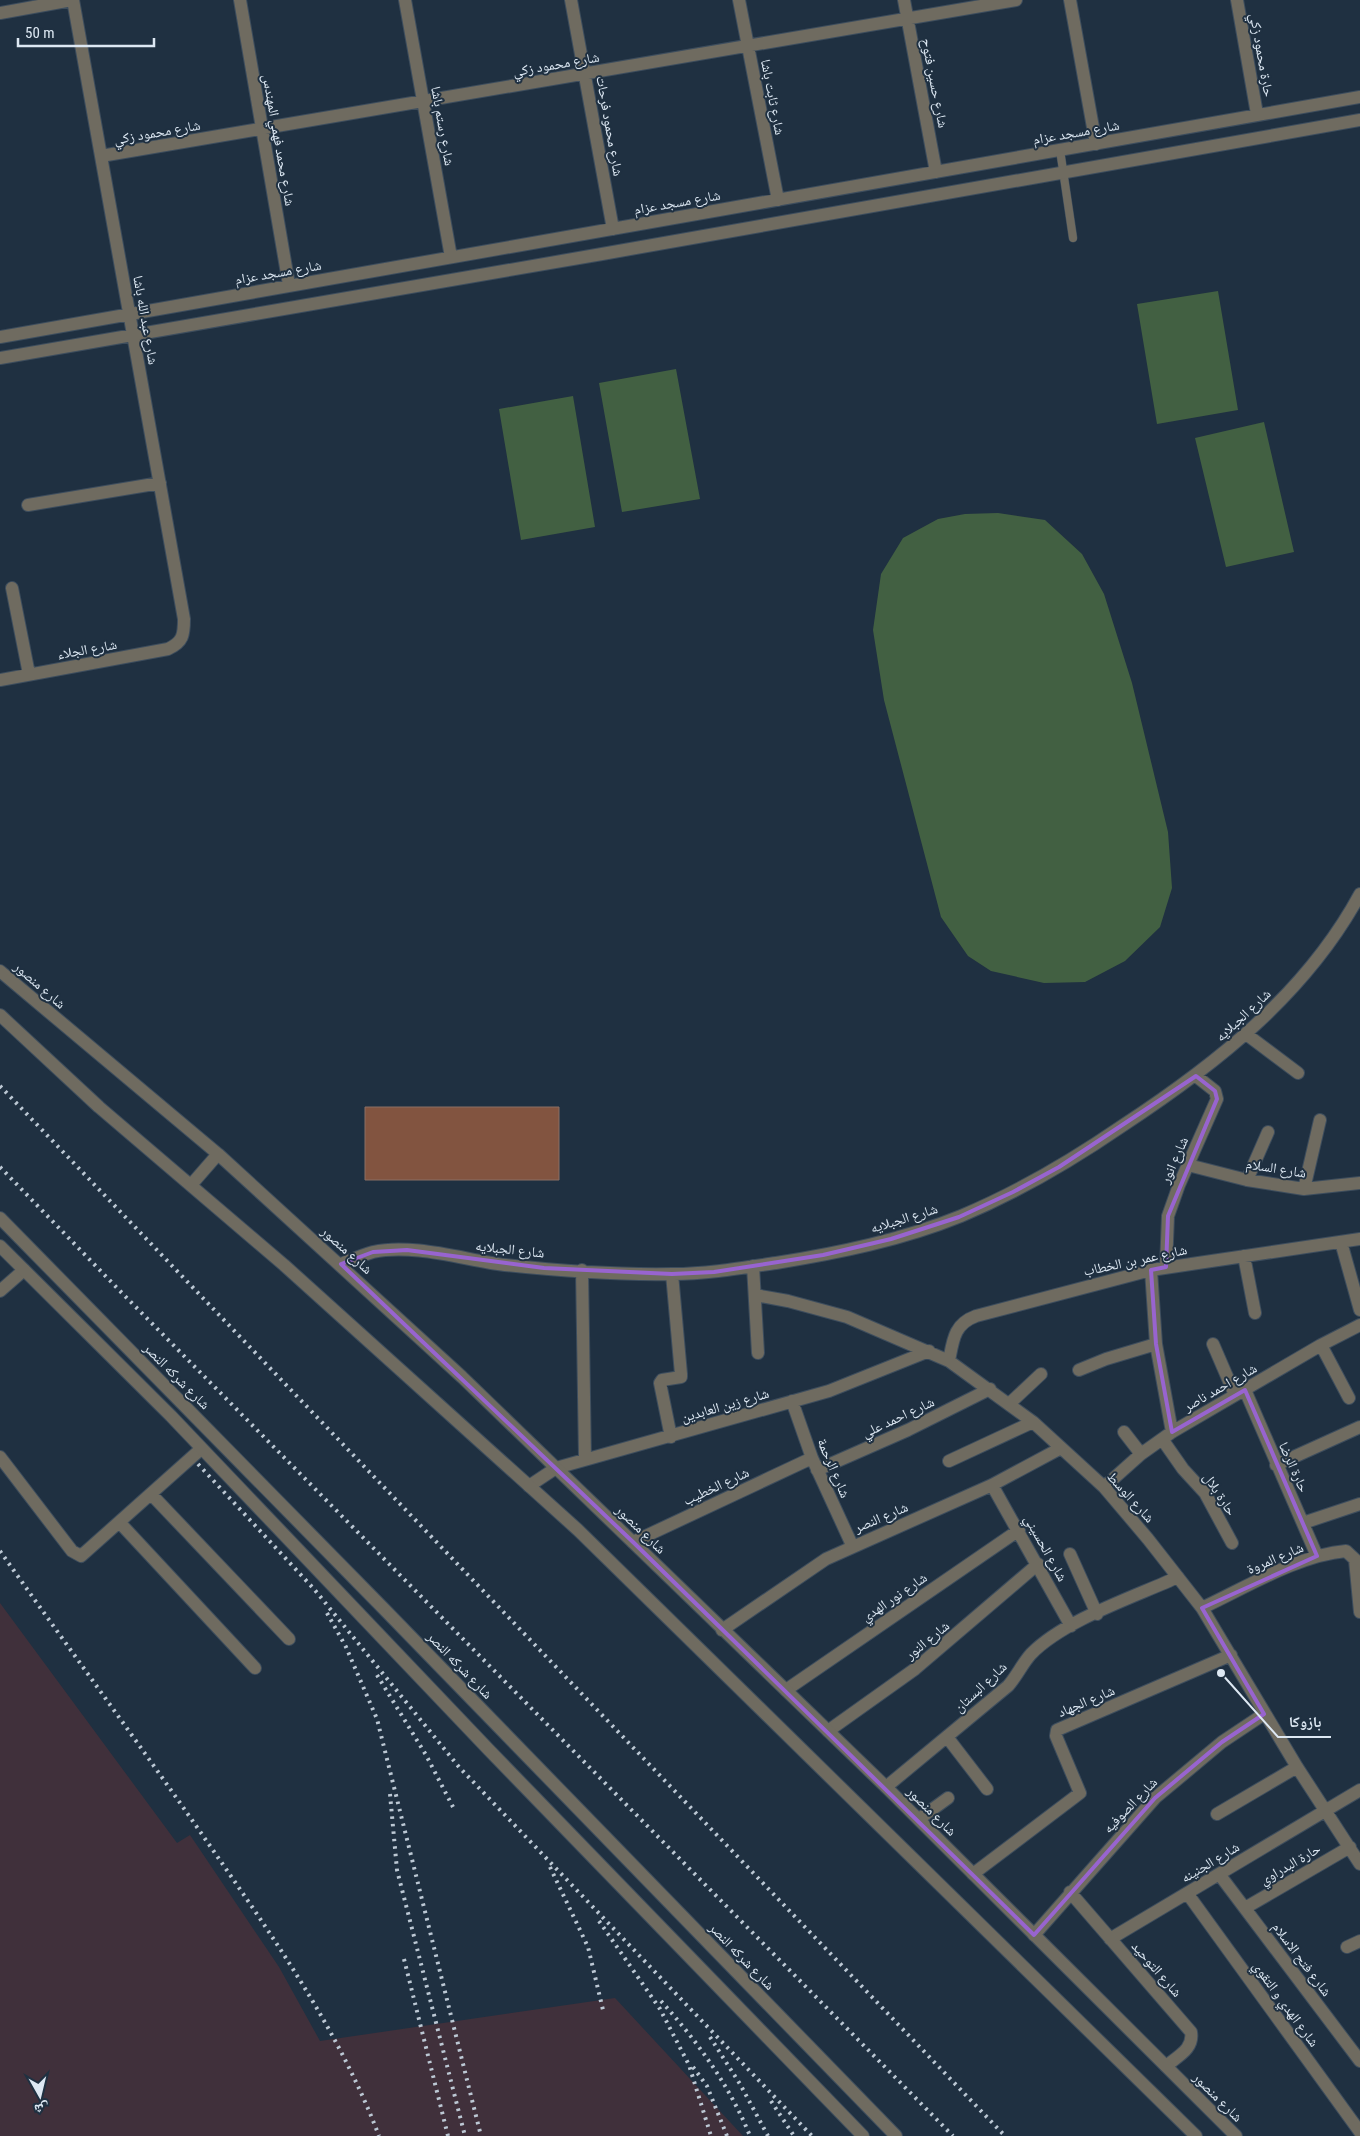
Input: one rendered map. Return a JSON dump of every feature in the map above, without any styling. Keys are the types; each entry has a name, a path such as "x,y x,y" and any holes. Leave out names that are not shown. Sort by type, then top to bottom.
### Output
{"street":[{"path":"0,13 73,0"},
{"name":"شارع عبد الله باشا","path":"73,0 184,618 184,632 179,644"},
{"name":"شارع محمد فهمي المهندس","path":"240,0 289,285"},
{"name":"شارع رستم باشا","path":"405,0 451,257"},
{"name":"شارع محمود فرحات","path":"571,0 613,229"},
{"name":"شارع ثابت باشا","path":"739,0 778,200"},
{"name":"شارع حسين فتوح","path":"904,0 936,172"},
{"name":"شارع محمود زكي","path":"101,156 1016,0"},
{"path":"1070,0 1096,144"},
{"name":"حارة محمود زكي","path":"1237,0 1257,114"},
{"name":"شارع مسجد عزام","path":"0,337 1360,97"},
{"path":"0,358 1360,120"},
{"path":"28,506 160,483"},
{"path":"12,588 29,674"},
{"name":"شارع الجلاء","path":"0,680 155,652 179,644"},
{"name":"شارع الجبلايه","path":"341,1264 373,1252 407,1250 506,1265 672,1274 754,1266 823,1255 891,1239 959,1217 1013,1192 1059,1167 1196,1076 1246,1034 1288,993 1322,952 1360,894"},
{"name":"شارع منصور","path":"0,971 218,1154 462,1376 919,1819 1236,2136"},
{"path":"0,1015 99,1107 284,1265 529,1486 679,1628 1196,2136"},
{"path":"1246,1034 1298,1073"},
{"name":"شارع انور","path":"1166,1267 1168,1216 1188,1165 1218,1099 1215,1092 1196,1076"},
{"path":"1304,1189 1320,1120"},
{"path":"1247,1180 1268,1132"},
{"path":"191,1185 218,1154"},
{"name":"شارع السلام","path":"1188,1165 1247,1180 1304,1189 1360,1183"},
{"name":"شارع شركه النصر","path":"0,1218 365,1589 896,2136"},
{"name":"شارع عمر بن الخطاب","path":"949,1361 957,1328 969,1318 1151,1270 1360,1239"},
{"path":"1341,1242 1360,1310"},
{"path":"0,1246 201,1449 488,1750 863,2136"},
{"path":"1244,1256 1255,1313"},
{"path":"754,1266 758,1353"},
{"path":"0,1291 24,1270"},
{"path":"582,1270 585,1459"},
{"path":"1151,1270 1156,1344 1167,1436"},
{"path":"671,1437 660,1383 662,1380 680,1376 681,1374 672,1274"},
{"name":"شارع الوسط","path":"755,1295 788,1300 841,1315 949,1361 990,1389 1032,1422 1104,1488 1202,1608 1264,1714 1360,1864"},
{"name":"شارع احمد ناصر","path":"1104,1488 1141,1454 1167,1436 1321,1345 1360,1325"},
{"path":"1079,1370 1106,1359 1156,1344"},
{"name":"حارة الرضا","path":"1213,1344 1240,1392 1276,1465 1317,1556"},
{"path":"1321,1345 1349,1398"},
{"name":"شارع زين العابدين","path":"529,1486 556,1468 671,1437 864,1379 929,1351"},
{"path":"1009,1404 1041,1374"},
{"name":"شارع احمد علي","path":"815,1464 908,1430 990,1389"},
{"name":"شارع الرحمة","path":"792,1401 815,1464 852,1545"},
{"path":"949,1461 1032,1422"},
{"path":"1276,1465 1360,1427"},
{"path":"1124,1432 1141,1454"},
{"name":"حارة بلال","path":"1167,1436 1183,1469 1205,1493 1232,1544"},
{"name":"شارع النصر","path":"722,1630 805,1572 852,1545 992,1485 1061,1448"},
{"path":"0,1457 74,1554 84,1554 201,1449"},
{"name":"شارع الخطيب","path":"633,1542 815,1464"},
{"name":"شارع الحسيني","path":"992,1485 1019,1530 1071,1626"},
{"path":"151,1494 289,1638"},
{"path":"1303,1523 1360,1504"},
{"path":"120,1523 256,1668"},
{"name":"شارع نور الهدي","path":"786,1690 1019,1530"},
{"name":"شارع المروة","path":"1202,1608 1317,1556 1346,1551 1358,1562"},
{"path":"1070,1554 1097,1614"},
{"path":"1358,1562 1360,1612"},
{"name":"شارع النور","path":"828,1731 915,1669 1038,1564"},
{"name":"شارع البستان","path":"886,1787 1008,1686 1016,1678 1030,1656 1048,1640 1071,1626 1178,1577"},
{"name":"شارع الجهاد","path":"973,1874 1080,1793 1056,1736 1057,1730 1231,1655"},
{"name":"شارع الصوفيه","path":"1034,1935 1155,1798 1207,1754 1264,1714"},
{"path":"947,1737 987,1788"},
{"path":"1217,1814 1297,1767"},
{"name":"شارع الجنينه","path":"1110,1938 1360,1790"},
{"path":"919,1819 948,1798"},
{"name":"حارة البدراوي","path":"1244,1908 1350,1847"},
{"name":"شارع فتح الاسلام","path":"1219,1874 1360,2061"},
{"name":"شارع التوحيد","path":"1070,1892 1191,2032 1192,2040 1190,2046 1166,2066"},
{"name":"شارع الهدي و التقوي","path":"1187,1893 1360,2132"},
{"path":"1346,1947 1360,1941"}],"lane":[{"path":"1060,150 1073,238"}],"highlighted area":[{"path":"1196,1076 1215,1091 1217,1099 1168,1216 1166,1267 1151,1270 1156,1344 1172,1432 1245,1390 1317,1556 1202,1608 1264,1714 1222,1742 1155,1798 1034,1935 633,1542 341,1264 373,1252 407,1250 544,1268 672,1274 714,1272 823,1255 891,1239 959,1217 1013,1192 1059,1167"}],"shaded area":[{"path":"0,1603 177,1843 190,1835 279,1967 320,2041 615,1998 743,2136 0,2136"}],"green space":[{"path":"1218,291 1238,410 1157,424 1137,304"},
{"path":"676,369 700,499 622,512 599,383"},
{"path":"573,396 595,527 521,540 499,409"},
{"path":"1264,422 1294,552 1226,567 1195,438"},
{"path":"998,513 1045,520 1082,554 1104,594 1132,683 1168,832 1172,888 1160,927 1125,961 1085,982 1044,983 991,971 968,956 941,917 884,700 873,630 881,574 903,538 938,519 965,514"}],"building":[{"path":"365,1107 559,1107 559,1180 365,1180"}],"railway":[{"path":"0,1086 1005,2136"},
{"path":"0,1167 953,2136"},
{"path":"198,1464 314,1589 459,1767 812,2136"},
{"path":"0,1551 240,1889 285,1957 307,1991 346,2062 379,2136"},
{"path":"327,1613 346,1647 377,1719 481,2136"},
{"path":"377,1675 426,1755 453,1807"},
{"path":"390,1794 397,1870 465,2136"},
{"path":"550,1867 588,1947 603,2010"},
{"path":"599,1921 660,2009 689,2065 711,2136"},
{"path":"404,1959 448,2136"},
{"path":"661,2001 712,2065 733,2099 750,2136"},
{"path":"710,2037 740,2084 768,2136"},
{"path":"693,2067 707,2086 727,2136"},
{"path":"771,2101 794,2136"}],"place":[{"name":"بازوكا","path":"1221,1673"}]}
